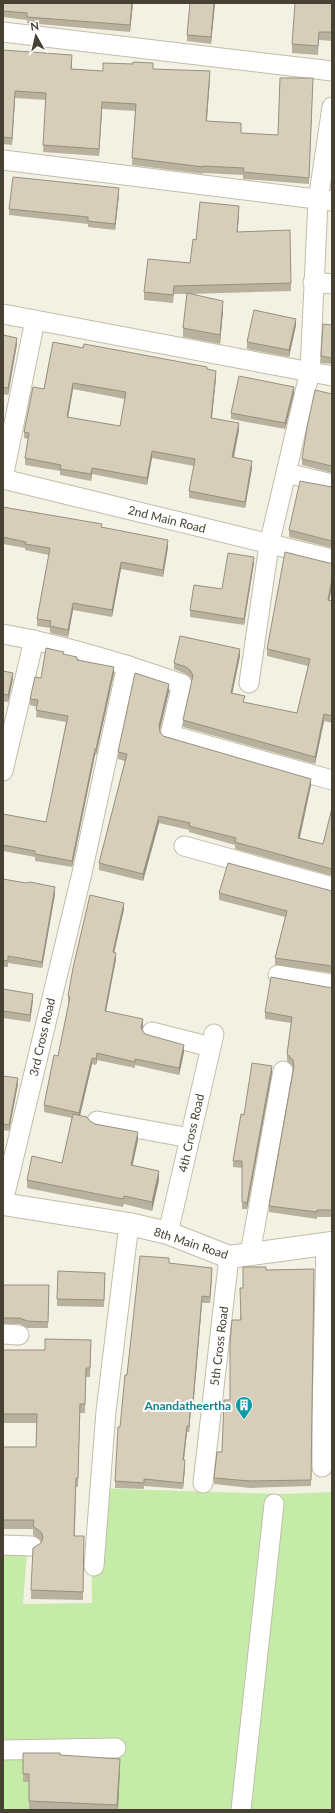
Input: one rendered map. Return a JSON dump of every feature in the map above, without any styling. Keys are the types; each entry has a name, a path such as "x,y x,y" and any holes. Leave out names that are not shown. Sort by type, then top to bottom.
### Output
{"street":[{"path":"3,32 332,71"},
{"path":"249,683 270,545 310,371 313,282 325,201 332,107"},
{"path":"3,160 325,201"},
{"path":"313,282 332,284"},
{"path":"3,314 332,376"},
{"path":"3,478 35,320"},
{"path":"286,473 332,484"},
{"name":"2nd Main Road","path":"3,478 270,545 332,559"},
{"path":"3,634 34,640 127,665 182,684 170,735 332,780"},
{"path":"3,771 34,640"},
{"name":"3rd Cross Road","path":"3,1203 82,872 127,665"},
{"path":"184,846 332,887"},
{"path":"278,975 332,984"},
{"name":"4th Cross Road","path":"152,1032 212,1040 168,1233"},
{"path":"250,1254 283,1071"},
{"path":"97,1121 190,1138"},
{"name":"8th Main Road","path":"3,1203 129,1224 168,1233 229,1257 329,1243"},
{"path":"94,1566 106,1411 129,1224"},
{"path":"322,1467 327,1412 329,1243"},
{"name":"5th Cross Road","path":"203,1483 229,1257"},
{"path":"241,1810 274,1504"},
{"path":"3,1545 32,1546"},
{"path":"3,1750 116,1748"}],"green space":[{"path":"91,1488 282,1494 332,1492 332,1810 3,1810 3,1553 27,1554 23,1604 92,1603"}],"building":[{"path":"3,3 132,3 130,25 27,17 27,13 3,11"},
{"path":"190,3 214,3 211,37 187,35"},
{"path":"295,3 332,3 332,32 319,32 318,46 292,44"},
{"path":"3,50 72,55 71,69 103,71 103,63 133,64 133,62 153,63 153,69 210,71 206,121 241,123 241,133 278,135 280,78 313,78 309,178 243,172 244,168 203,167 132,158 136,104 102,102 99,149 43,145 46,93 15,91 12,138 3,137"},
{"path":"13,177 119,188 115,224 88,221 88,217 9,209"},
{"path":"200,202 239,206 237,232 290,230 291,283 174,286 173,295 144,292 148,259 190,263 193,239 196,240"},
{"path":"187,293 223,301 220,335 183,328"},
{"path":"254,310 296,319 289,350 247,342"},
{"path":"323,324 332,325 332,358 321,356"},
{"path":"3,335 17,338 8,388 3,387"},
{"path":"53,342 83,348 84,344 207,367 207,369 216,371 211,418 239,423 232,457 252,461 245,502 189,491 195,459 152,451 147,478 92,468 91,474 60,469 61,465 25,458 29,433 24,432 33,387 44,389","holes":["73,383 126,392 120,426 67,417"]},
{"path":"239,376 294,387 285,423 231,413"},
{"path":"315,390 332,394 332,466 302,459"},
{"path":"300,481 332,487 332,541 289,530"},
{"path":"3,507 102,524 101,527 168,540 163,570 121,562 112,610 73,603 68,630 50,626 51,621 37,619 50,548 25,544 26,542 3,537"},
{"path":"285,552 332,563 332,579 328,600 332,601 332,716 324,714 315,757 183,720 193,675 186,667 174,663 180,636 240,649 231,693 245,696 243,702 297,713 310,659 267,649"},
{"path":"228,553 254,557 244,619 190,610 194,585 222,589"},
{"path":"46,648 77,657 77,660 114,667 95,749 72,861 35,854 35,851 3,845 3,814 46,822 68,716 36,710 38,700 30,699 35,677 41,678"},
{"path":"3,671 13,673 8,695 3,694"},
{"path":"135,673 169,684 159,726 160,732 163,736 311,779 298,838 323,844 332,808 332,869 235,842 236,838 189,826 190,823 159,816 143,874 99,863 127,754 118,752"},
{"path":"228,863 332,891 332,966 275,958 287,911 219,893"},
{"path":"3,879 55,887 42,962 8,956 8,961 3,960"},
{"path":"90,895 124,903 113,952 116,953 105,1011 143,1019 141,1028 145,1034 184,1045 179,1068 135,1059 135,1062 97,1053 96,1059 92,1058 79,1113 44,1105 54,1055 58,1056 70,997 68,996 73,968"},
{"path":"271,977 332,988 332,1210 317,1210 317,1212 269,1206 294,1066 293,1060 287,1054 292,1017 265,1012"},
{"path":"3,989 33,994 30,1015 3,1011"},
{"path":"252,1063 272,1066 247,1203 242,1202 242,1161 233,1161 241,1114 244,1115"},
{"path":"3,1076 18,1078 9,1125 3,1124"},
{"path":"73,1114 87,1117 95,1124 138,1132 131,1165 159,1171 152,1202 124,1196 123,1199 27,1180 32,1156 62,1163"},
{"path":"140,1256 169,1258 169,1263 212,1268 210,1297 202,1296 193,1401 191,1401 189,1426 187,1426 183,1460 185,1460 183,1483 144,1479 144,1483 115,1481 118,1427 120,1427 125,1375 127,1375"},
{"path":"243,1267 266,1267 266,1270 314,1269 311,1480 250,1481 214,1478 217,1452 222,1452 224,1400 230,1400 230,1343 232,1320 241,1320 240,1288 243,1288"},
{"path":"58,1271 105,1273 104,1300 57,1299"},
{"path":"3,1285 49,1285 48,1322 27,1321 20,1318 3,1318"},
{"path":"45,1339 91,1340 90,1368 86,1368 85,1404 80,1404 78,1478 76,1478 74,1536 84,1536 83,1592 31,1590 33,1548 41,1543 43,1537 41,1532 33,1526 34,1520 3,1520 3,1447 36,1447 37,1414 3,1414 3,1350 45,1350"},
{"path":"23,1753 60,1753 60,1755 120,1759 117,1805 29,1801 29,1774 23,1774"}],"place":[{"name":"Anandatheertha","path":"244,1420"}]}
